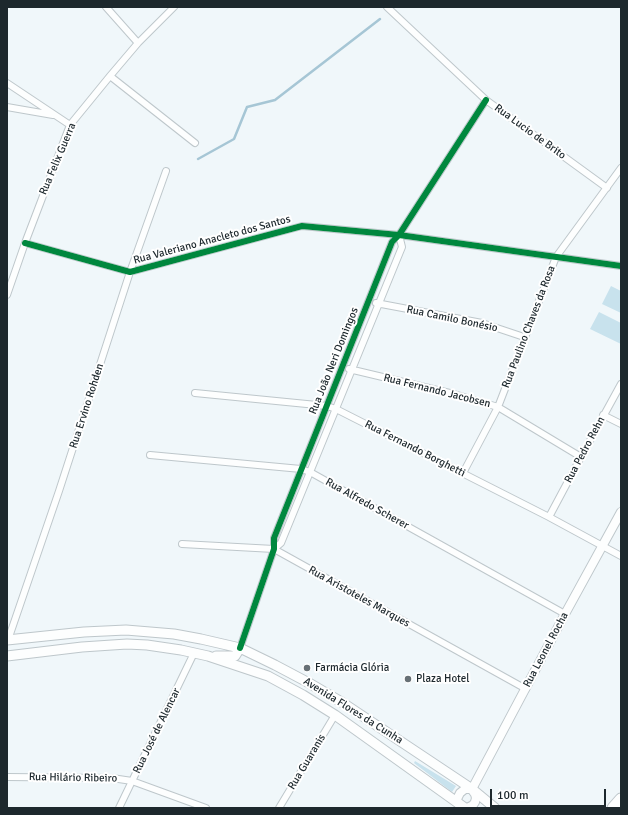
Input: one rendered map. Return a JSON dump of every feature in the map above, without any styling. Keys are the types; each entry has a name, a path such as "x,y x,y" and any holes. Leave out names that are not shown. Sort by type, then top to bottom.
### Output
{"highway":[{"path":"613,808 621,799"}],"main road":[{"name":"Avenida Flores da Cunha","path":"7,640 84,632 126,630 174,634 240,648 275,665 339,700 472,789 495,808"},
{"path":"194,653 198,643 216,643"},
{"name":"Avenida Flores da Cunha","path":"7,656 89,646 127,644 147,645 208,656 268,676 303,695 335,715 463,806"},
{"path":"208,656 235,656 240,648"}],"street":[{"path":"106,7 138,43"},
{"name":"Rua Felix Guerra","path":"7,295 9,285 70,125 138,43 174,7"},
{"name":"Rua Lucio de Brito","path":"386,7 486,100 607,188"},
{"path":"110,76 195,143"},
{"path":"7,83 70,125"},
{"name":"Rua João Neri Domingos","path":"240,648 274,549 274,538 392,242 399,235 486,100"},
{"path":"7,107 56,116"},
{"name":"Rua Paulino Chaves da Rosa","path":"463,474 498,407 556,257 621,168"},
{"name":"Rua Ervino Rohden","path":"7,640 59,491 130,272 166,171"},
{"name":"Rua Valeriano Anacleto dos Santos","path":"25,243 130,272 302,226 399,235 621,266"},
{"name":"Rua João Neri Domingos","path":"274,549 281,543 402,246 399,235"},
{"name":"Rua Camilo Bonésio","path":"369,302 482,323 524,337"},
{"name":"Rua Fernando Jacobsen","path":"342,368 454,394 498,407 581,457"},
{"name":"Rua Pedro Rehn","path":"550,517 603,415 621,384"},
{"name":"Rua Fernando Borghetti","path":"195,393 336,408 550,517 621,556"},
{"path":"603,415 621,424"},
{"name":"Rua Alfredo Scherer","path":"150,455 302,469 310,472 565,614"},
{"name":"Rua Leonel Rocha","path":"472,789 621,512"},
{"name":"Rua Aristoteles Marques","path":"182,544 274,549 526,689"},
{"name":"Rua José de Alencar","path":"120,808 194,653"},
{"name":"Rua Guaranis","path":"279,808 335,715"},
{"name":"Rua Hilário Ribeiro","path":"7,777 112,778 132,781 206,808"},
{"path":"466,789 472,789 476,798 473,805 463,806 457,799 460,793 466,789"}],"shaded area":[{"path":"611,286 621,291 621,313 602,304"},
{"path":"599,312 621,323 621,344 590,329"},
{"path":"415,761 456,786 452,792 414,763"}],"waterway":[{"path":"198,159 234,139 247,107 275,100 380,19"}],"cycle path":[{"path":"240,648 274,549 274,538 392,242 399,235 486,100"},
{"path":"25,243 130,272 302,226 399,235 621,266"}],"place":[{"name":"Farmácia Glória","path":"307,668"},
{"name":"Plaza Hotel","path":"408,679"}]}
